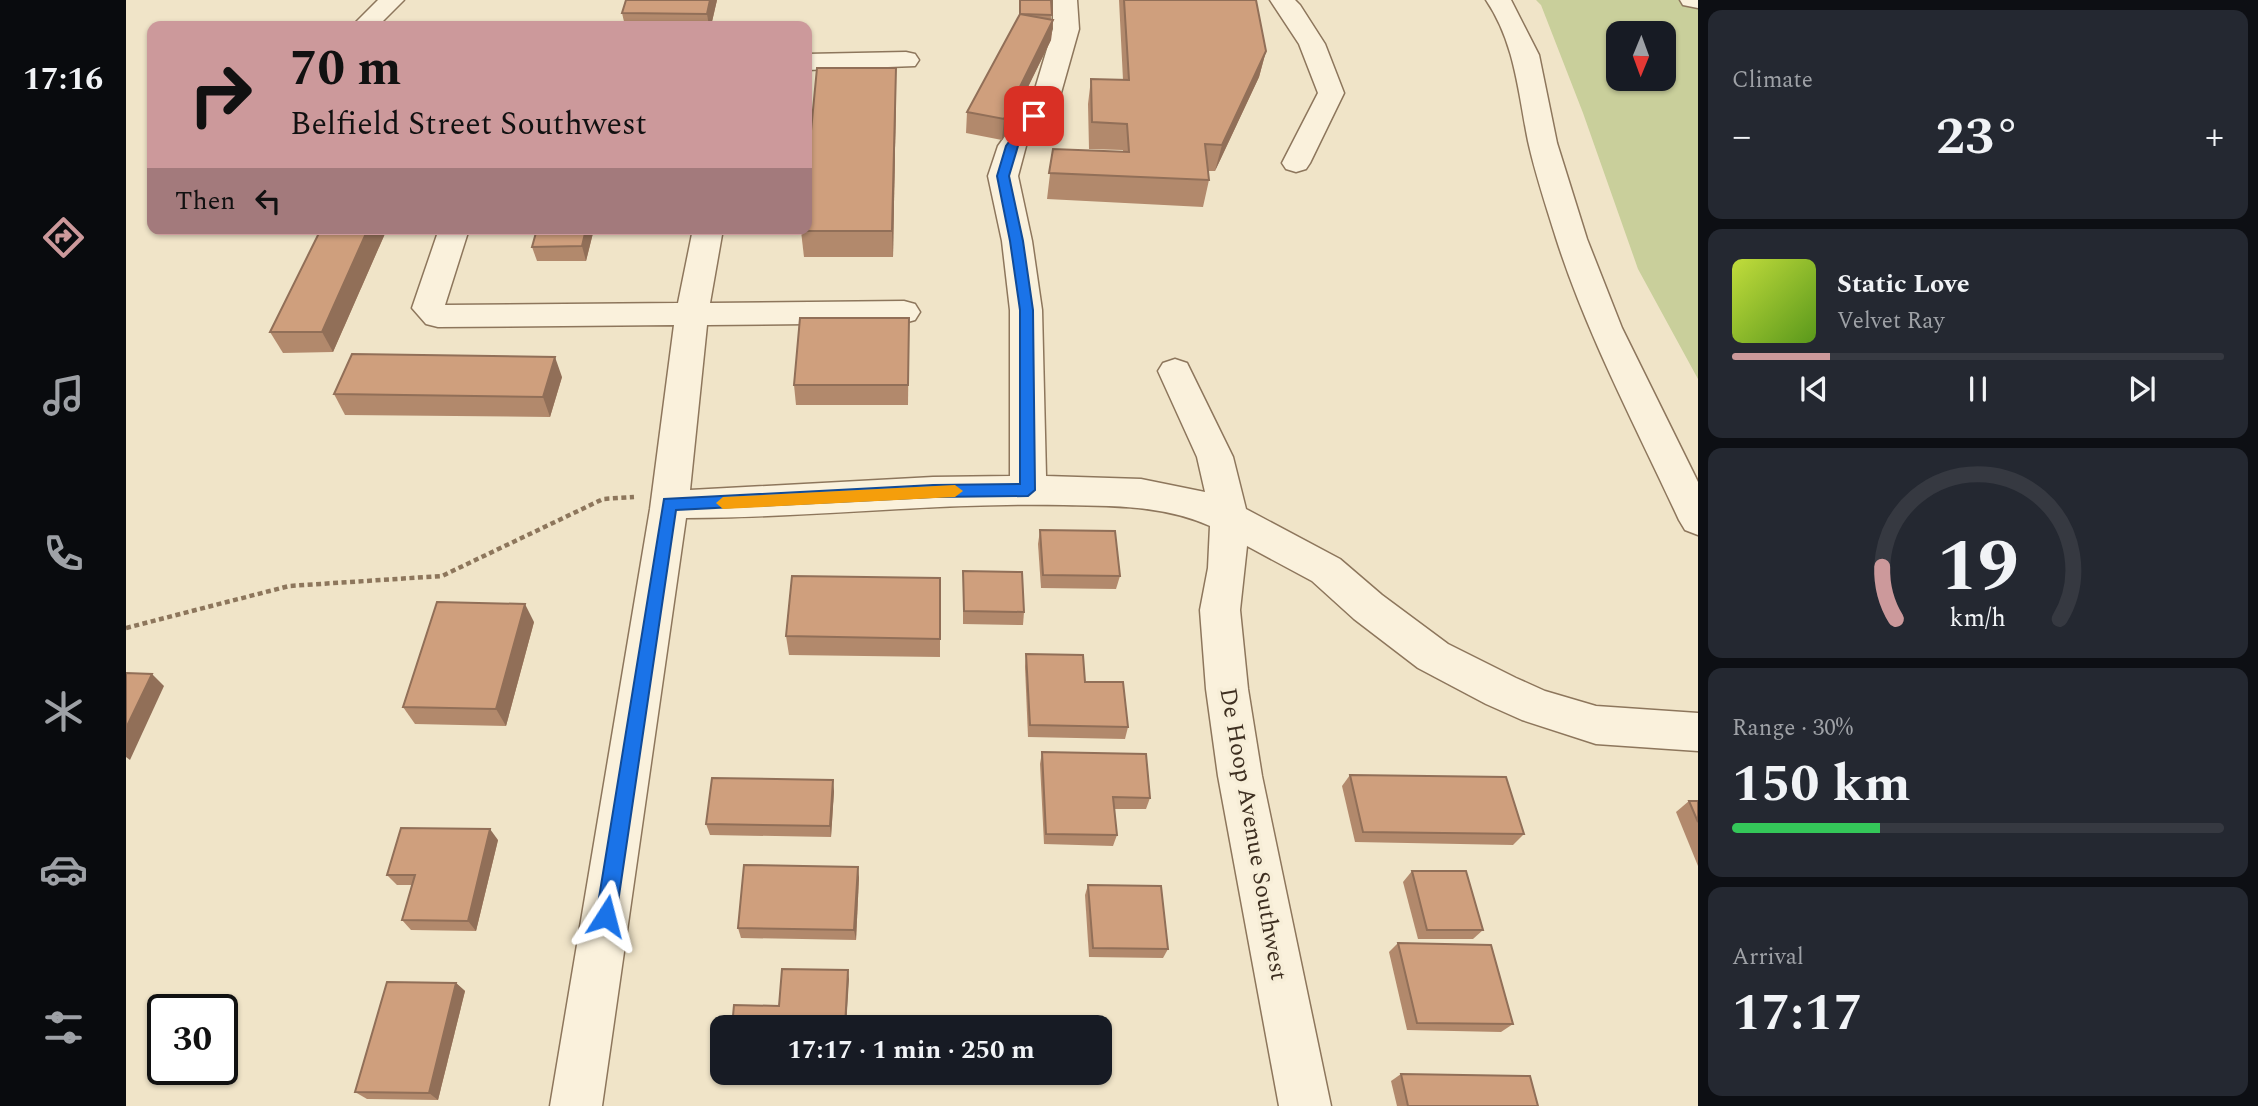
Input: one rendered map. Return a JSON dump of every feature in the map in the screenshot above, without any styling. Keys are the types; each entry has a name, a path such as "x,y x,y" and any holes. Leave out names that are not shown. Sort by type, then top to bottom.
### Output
{"street":[{"path":"369,21 392,0"},
{"path":"1028,490 1026,310 1017,241 1003,176 1012,146 1045,100 1066,29 1065,0"},
{"path":"1282,0 1300,20 1318,52 1331,93 1296,163"},
{"path":"1498,0 1506,11 1526,55 1543,143 1572,239 1606,328 1698,520"},
{"path":"1692,0 1698,1"},
{"path":"812,62 906,60"},
{"path":"452,235 428,308 438,316 904,312"},
{"path":"576,1106 656,500 707,235"},
{"name":"De Hoop Avenue Southwest","path":"1175,371 1215,457 1229,518 1227,568 1220,610 1227,689 1240,776 1305,1106"},
{"path":"656,500 718,504 933,491 1028,490 1141,493 1194,503 1229,518 1326,570 1368,607 1433,656 1501,691 1537,707 1596,724 1698,732"}],"path":[{"path":"126,628 289,586 442,576 603,499 656,500"}],"green space":[{"path":"1536,0 1698,0 1698,379 1638,269 1583,113 1541,5"}],"building":[{"path":"626,0 710,0 707,14 622,13"},
{"path":"1020,0 1051,0 1052,15 1020,14"},
{"path":"1124,0 1256,0 1266,51 1222,145 1205,144 1209,180 1049,173 1053,149 1129,152 1127,124 1092,122 1091,79 1129,80"},
{"path":"1020,14 1053,20 1004,119 967,112"},
{"path":"817,68 896,68 892,231 812,231 812,120"},
{"path":"318,235 365,235 322,332 270,332"},
{"path":"535,235 585,235 582,246 532,247"},
{"path":"800,318 909,318 908,385 794,385"},
{"path":"352,354 555,357 543,397 334,394"},
{"path":"1040,530 1115,531 1120,576 1043,575"},
{"path":"963,571 1022,572 1024,612 964,611"},
{"path":"792,576 940,578 940,639 786,636"},
{"path":"437,602 525,604 496,709 403,707"},
{"path":"1026,654 1083,655 1085,682 1123,682 1128,727 1030,725"},
{"path":"126,673 152,674 126,728"},
{"path":"1042,752 1146,754 1150,798 1113,797 1117,835 1046,834"},
{"path":"1350,775 1506,777 1524,834 1363,832"},
{"path":"712,778 833,780 830,826 706,824"},
{"path":"1689,801 1698,801 1698,822"},
{"path":"401,828 490,829 468,921 402,920 415,875 387,875"},
{"path":"744,865 858,867 854,930 738,928"},
{"path":"1412,871 1466,871 1483,930 1427,930"},
{"path":"1088,885 1161,886 1168,949 1093,948"},
{"path":"1398,943 1491,945 1513,1024 1417,1023"},
{"path":"782,969 848,970 846,1015 733,1015 734,1005 779,1006"},
{"path":"387,982 456,983 429,1093 355,1092"},
{"path":"1401,1074 1530,1076 1538,1106 1408,1106"}],"slow traffic":[{"path":"723,503 955,491"}],"route":[{"path":"606,916 669,504 718,504 933,491 1028,490 1026,310 1017,241 1003,176 1012,146 1034,116"}]}
